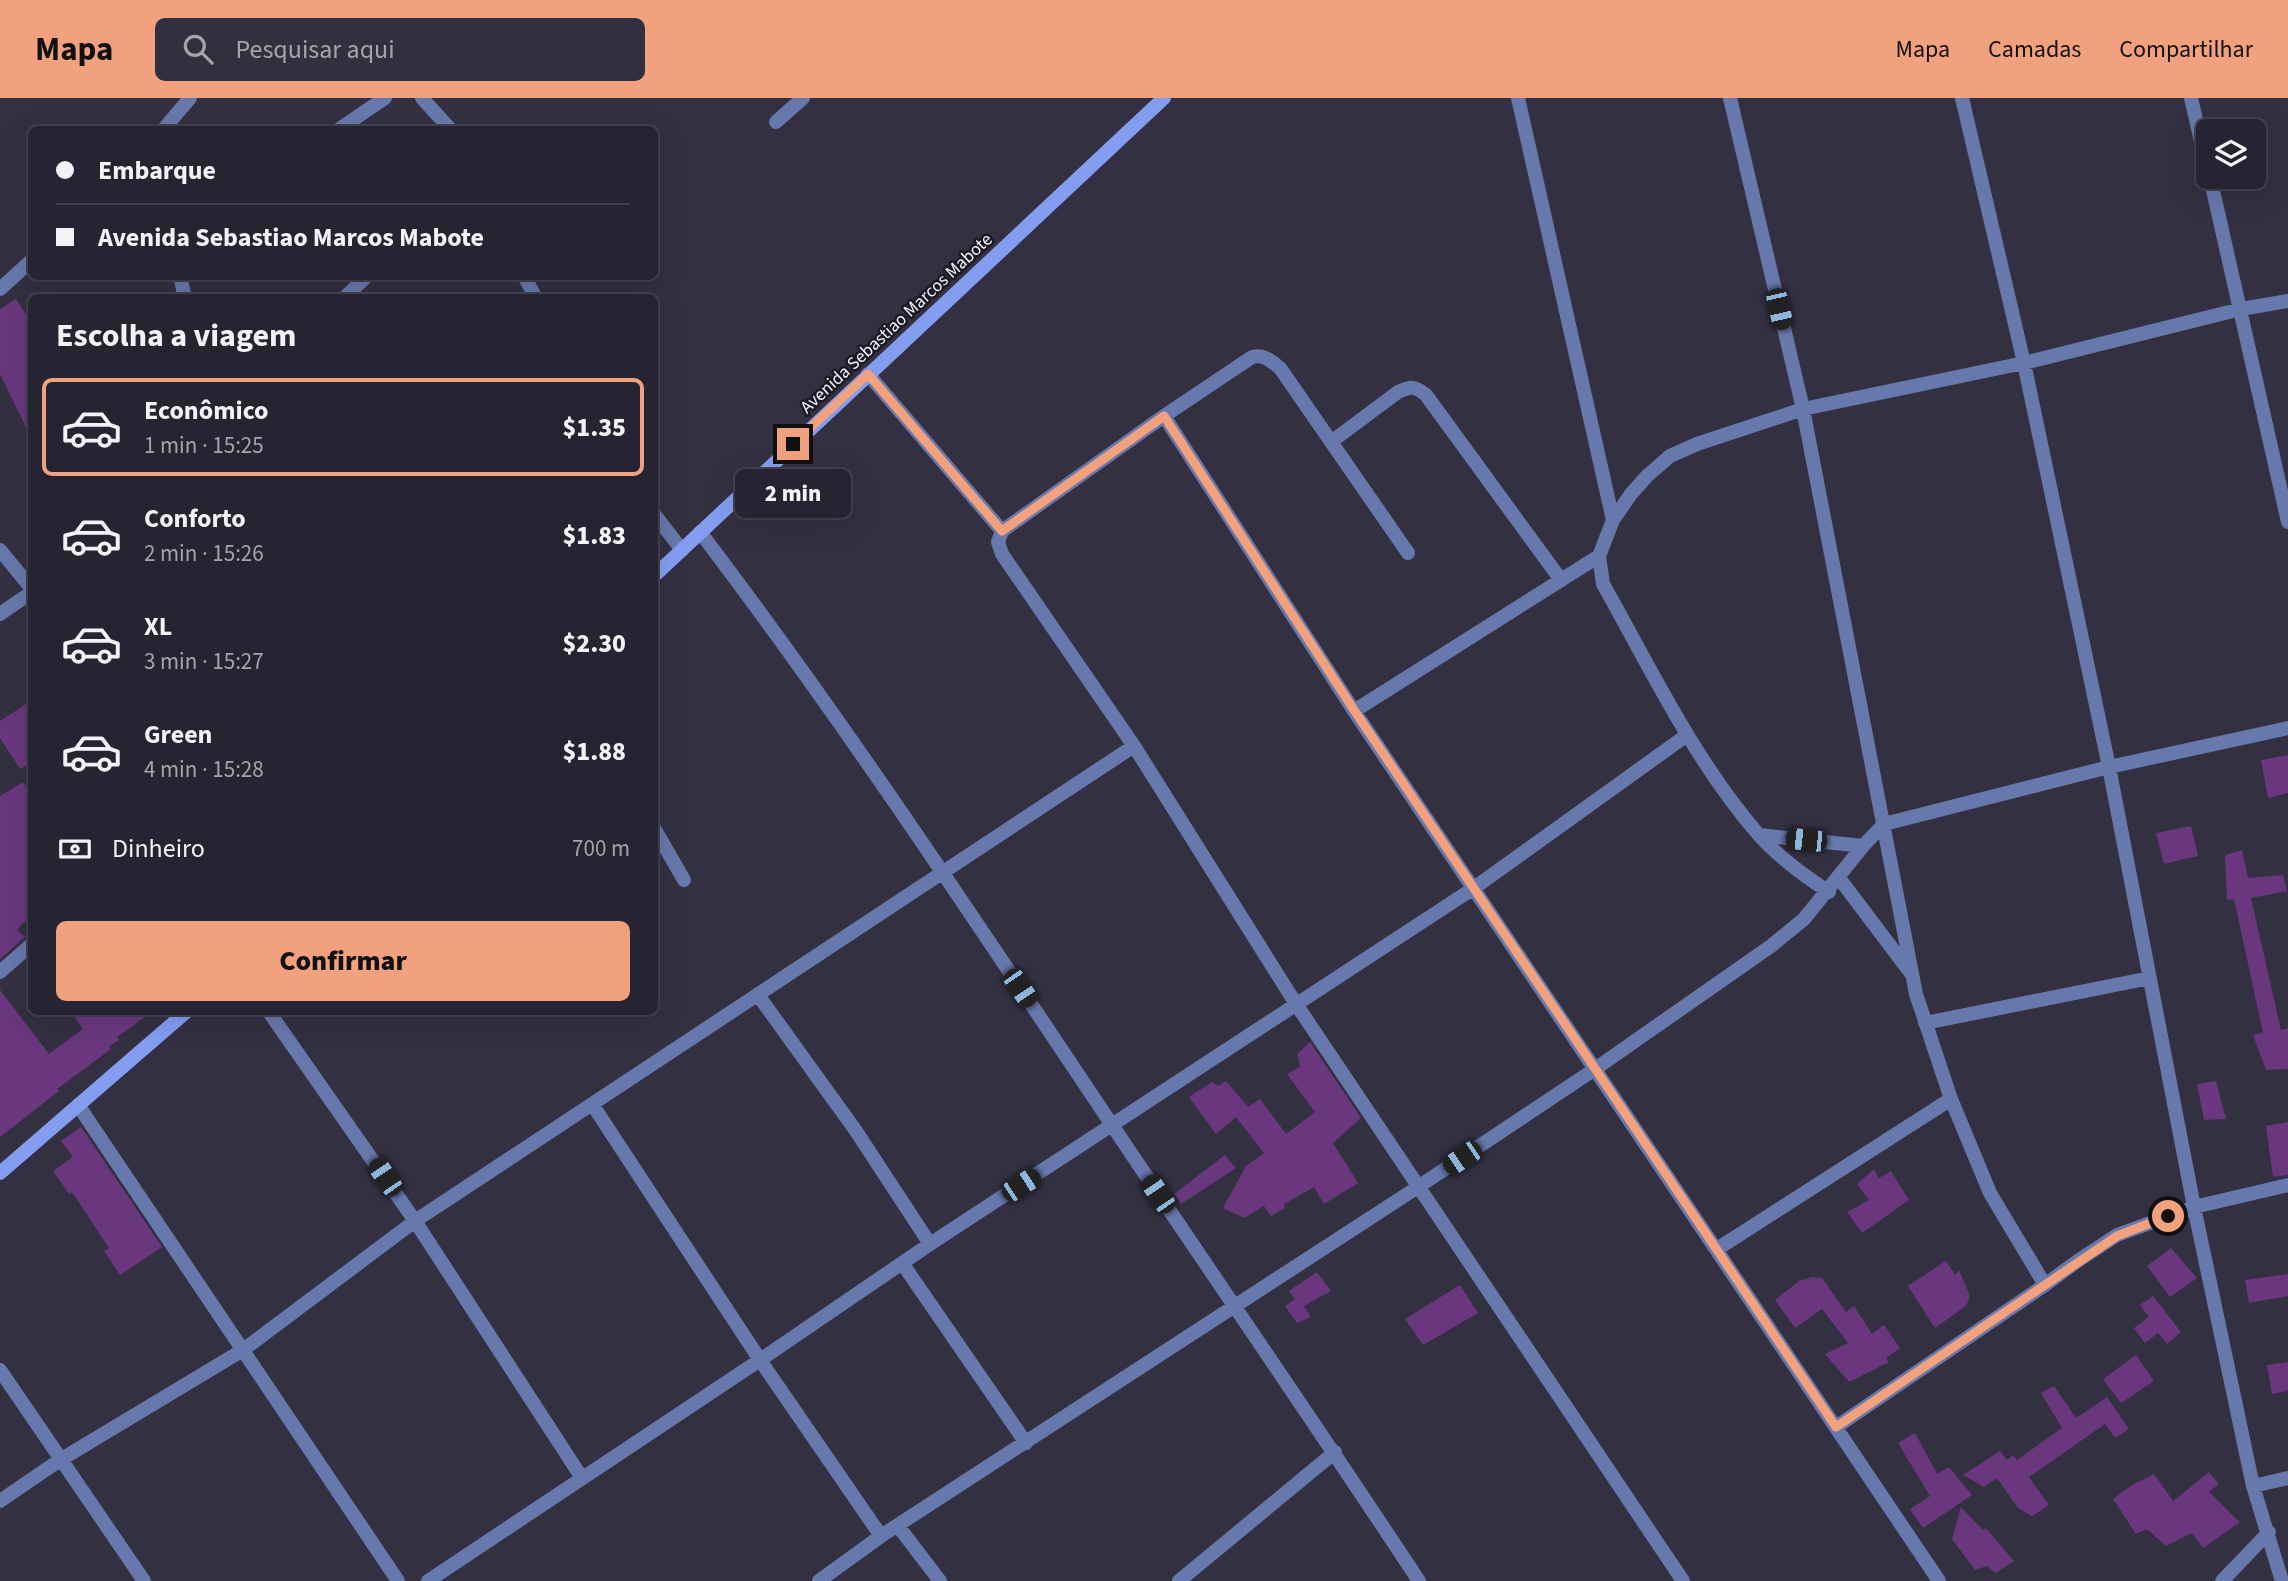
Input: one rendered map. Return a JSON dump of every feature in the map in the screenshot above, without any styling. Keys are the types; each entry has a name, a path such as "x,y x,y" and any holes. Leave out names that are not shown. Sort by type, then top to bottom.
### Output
{"main road":[{"name":"Avenida Sebastiao Marcos Mabote","path":"658,572 1164,98"},
{"path":"0,1173 183,1015"}],"street":[{"path":"166,126 190,98"},
{"path":"344,126 385,98"},
{"path":"422,98 447,126"},
{"path":"776,122 803,98"},
{"path":"1518,98 1613,520"},
{"path":"1730,98 1802,409 1913,976 1925,1023 1951,1099 1990,1193 2045,1285"},
{"path":"1962,98 2024,363 2109,768 2194,1207 2253,1486 2282,1581"},
{"path":"2191,98 2196,119"},
{"path":"2213,189 2288,522"},
{"path":"0,289 28,264"},
{"path":"348,294 363,280"},
{"path":"1829,892 1796,870 1759,835 1713,775 1687,735 1604,584 1599,556 1613,520 1631,494 1670,456 1697,444 1802,409 2024,363 2241,309 2288,301"},
{"path":"1408,554 1280,368 1259,355 1241,364 1164,416 1002,531 998,542 1002,554 1134,746 1296,1004 1683,1581"},
{"path":"868,374 1002,531"},
{"path":"1331,442 1398,392 1417,387 1561,580"},
{"path":"1164,416 1354,710 1939,1581"},
{"path":"658,519 682,550"},
{"path":"700,532 770,623 944,873 1234,1307 1335,1452 1419,1581"},
{"path":"0,550 28,585"},
{"path":"1354,710 1599,556"},
{"path":"0,614 28,593"},
{"path":"819,1581 881,1536 1595,1069 1771,946 1804,919 1884,824 2109,768 2288,728"},
{"path":"429,1581 930,1244 1474,887 1687,735"},
{"path":"0,1501 243,1350 415,1220 1134,746"},
{"path":"658,835 684,880"},
{"path":"1759,835 1863,846"},
{"path":"1839,878 1913,976"},
{"path":"0,972 28,948"},
{"path":"1925,1023 2150,978"},
{"path":"758,995 856,1131 930,1244"},
{"path":"271,1015 415,1220 582,1478"},
{"path":"1717,1249 1951,1099"},
{"path":"592,1104 760,1360 881,1536"},
{"path":"78,1105 398,1581"},
{"path":"1836,1427 2117,1236 2194,1207 2288,1185"},
{"path":"902,1263 1026,1443"},
{"path":"0,1370 144,1581"},
{"path":"1180,1581 1335,1452"},
{"path":"2253,1486 2288,1478"},
{"path":"898,1526 940,1581"},
{"path":"2222,1581 2269,1532"}],"building":[{"path":"16,299 28,318 28,432 0,374 0,309"},
{"path":"28,703 28,764 20,769 0,738 0,721"},
{"path":"2288,755 2288,793 2268,798 2261,760"},
{"path":"23,782 28,789 28,918 17,930 25,937 0,959 0,796"},
{"path":"2191,826 2198,856 2164,864 2156,833"},
{"path":"2242,850 2248,878 2283,875 2287,891 2251,898 2281,1030 2288,1028 2288,1069 2266,1070 2253,1035 2263,1033 2234,899 2227,900 2225,855"},
{"path":"0,990 49,1054 83,1029 73,1015 148,1015 117,1037 119,1040 109,1046 111,1049 57,1089 59,1091 0,1137"},
{"path":"1310,1042 1361,1118 1333,1143 1358,1183 1324,1204 1314,1187 1284,1204 1285,1208 1271,1216 1264,1206 1244,1218 1223,1208 1246,1166 1264,1153 1236,1117 1216,1134 1189,1097 1212,1082 1218,1086 1226,1081 1248,1107 1260,1099 1286,1134 1315,1112 1287,1074 1300,1067 1297,1054"},
{"path":"2216,1081 2226,1119 2204,1120 2197,1084"},
{"path":"2288,1122 2288,1175 2273,1177 2266,1126"},
{"path":"81,1127 162,1247 120,1275 104,1251 109,1248 72,1192 69,1194 53,1171 73,1157 61,1141"},
{"path":"1225,1155 1236,1168 1181,1204 1174,1194"},
{"path":"1874,1169 1879,1178 1891,1171 1909,1200 1862,1233 1847,1212 1869,1200 1857,1184"},
{"path":"2171,1248 2197,1278 2170,1297 2147,1266"},
{"path":"1946,1261 1955,1275 1959,1270 1970,1296 1966,1306 1935,1328 1908,1286"},
{"path":"1317,1272 1331,1291 1304,1306 1311,1317 1297,1323 1285,1306 1295,1299 1289,1291"},
{"path":"2288,1274 2288,1296 2249,1303 2245,1280"},
{"path":"1812,1277 1822,1278 1846,1312 1854,1306 1872,1334 1884,1325 1900,1348 1886,1358 1889,1362 1849,1382 1825,1354 1848,1343 1822,1309 1795,1328 1775,1300 1799,1281"},
{"path":"1460,1285 1478,1313 1423,1345 1405,1319"},
{"path":"2153,1296 2181,1332 2167,1344 2158,1333 2145,1343 2134,1328 2149,1317 2140,1305"},
{"path":"2136,1355 2154,1381 2121,1403 2103,1379"},
{"path":"2288,1362 2288,1391 2272,1394 2267,1365"},
{"path":"2054,1386 2076,1418 2107,1397 2129,1429 2115,1438 2105,1424 2029,1477 2049,1505 2032,1516 2018,1508 1997,1478 1984,1487 1963,1475 2000,1451 2007,1460 2013,1455 2017,1460 2062,1428 2041,1393"},
{"path":"1915,1433 1937,1474 1949,1467 1972,1495 1923,1528 1910,1509 1930,1496 1898,1443"},
{"path":"2209,1472 2219,1484 2209,1492 2240,1522 2203,1548 2192,1533 2166,1546 2147,1529 2136,1534 2113,1499 2154,1474 2173,1501"},
{"path":"1961,1507 1983,1530 1986,1528 2014,1561 1996,1573 1987,1566 1975,1570 1952,1539"}],"route":[{"path":"793,444 868,374 1002,531 1164,416 1354,710 1836,1427 2076,1262 2117,1236 2168,1216"}]}
